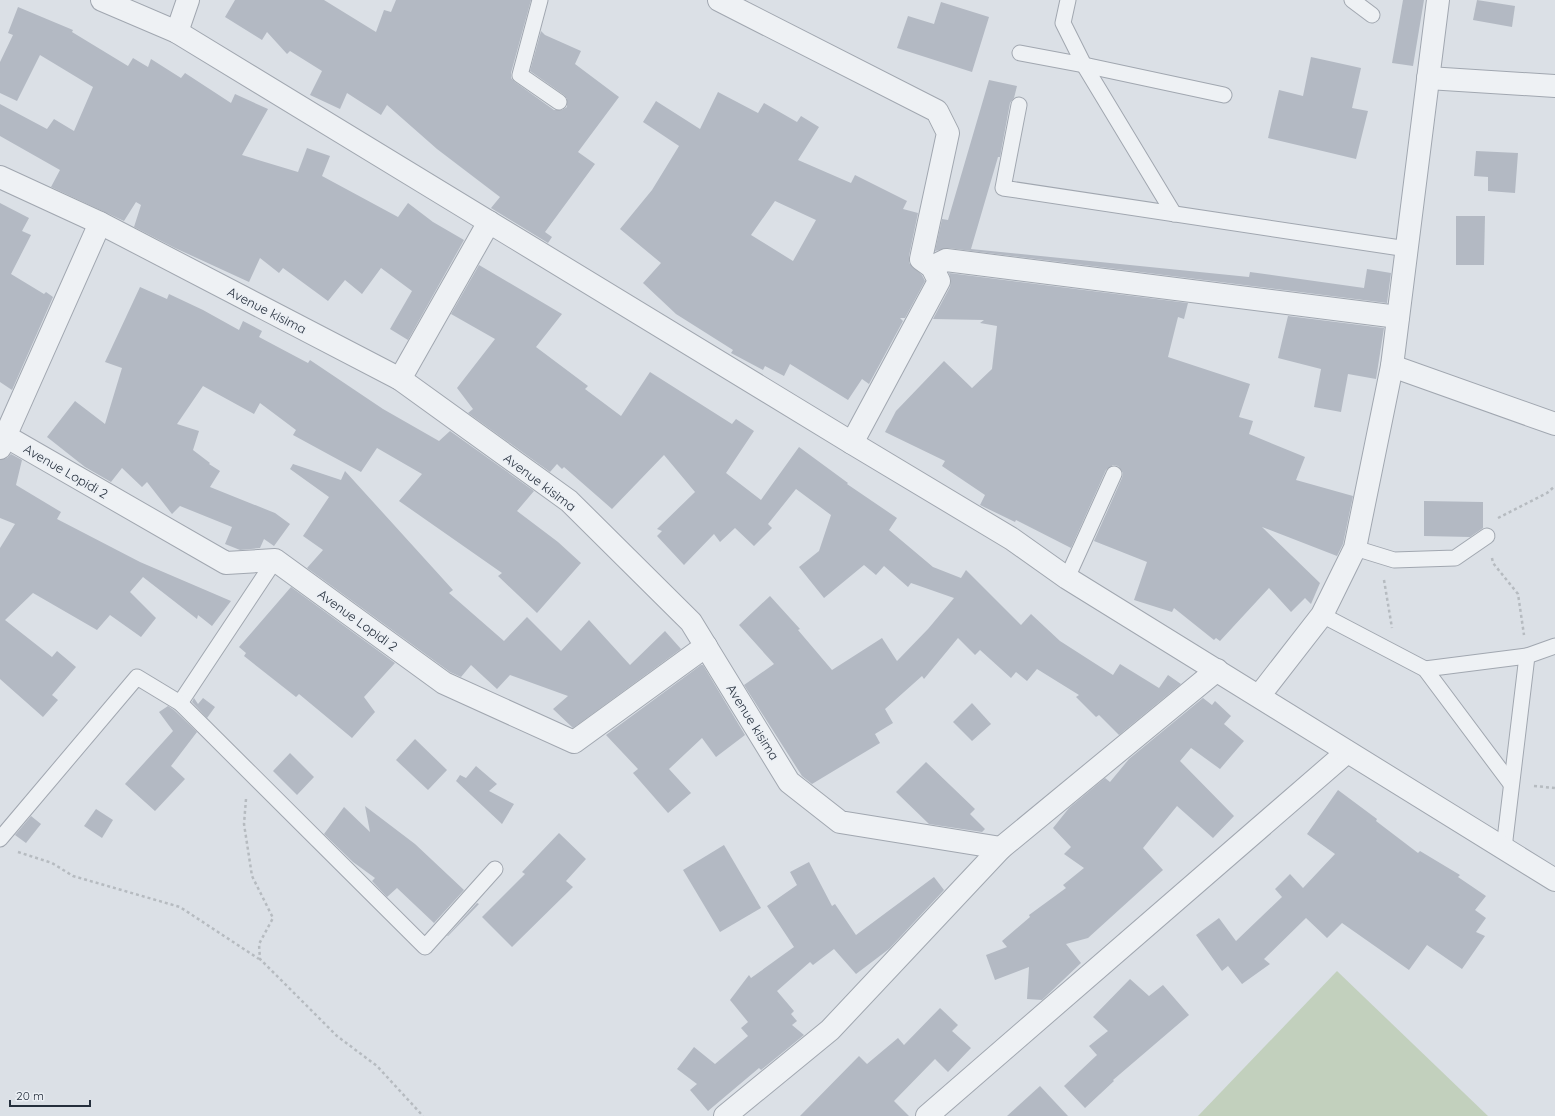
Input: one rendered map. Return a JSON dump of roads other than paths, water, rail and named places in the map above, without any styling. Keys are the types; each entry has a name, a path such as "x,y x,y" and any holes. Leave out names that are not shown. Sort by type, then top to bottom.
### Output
{"street":[{"path":"102,0 177,32 1012,539 1067,578 1555,880"},
{"path":"177,32 188,0"},
{"path":"719,0 937,111 948,134 921,260 932,268 939,281 852,443"},
{"path":"1259,696 1322,615 1355,548 1392,366 1438,0"},
{"path":"1428,78 1555,86"},
{"name":"Avenue kisima","path":"0,177 100,224 400,379 569,501 691,622 789,782 840,822 1001,848"},
{"path":"400,379 488,222"},
{"path":"2,439 100,224"},
{"path":"932,268 946,260 1398,317"},
{"path":"1392,366 1555,424"},
{"name":"Avenue Lopidi 2","path":"2,439 226,563 275,560 444,683 574,742 706,646"},
{"path":"725,1116 830,1030 1001,848 1217,670"},
{"path":"927,1116 1346,752"}],"lane":[{"path":"540,0 520,75 559,102"},
{"path":"1068,0 1063,22 1084,65 1174,214"},
{"path":"1352,0 1372,15"},
{"path":"1020,53 1224,95"},
{"path":"1019,104 1003,188 1407,249"},
{"path":"1067,578 1114,474"},
{"path":"1355,548 1394,560 1455,558 1486,536"},
{"path":"180,703 275,560"},
{"path":"1322,615 1425,669 1511,784"},
{"path":"1425,669 1527,656 1555,646"},
{"path":"1504,848 1527,656"},
{"path":"0,839 137,677 180,703 425,947 495,869"}]}
